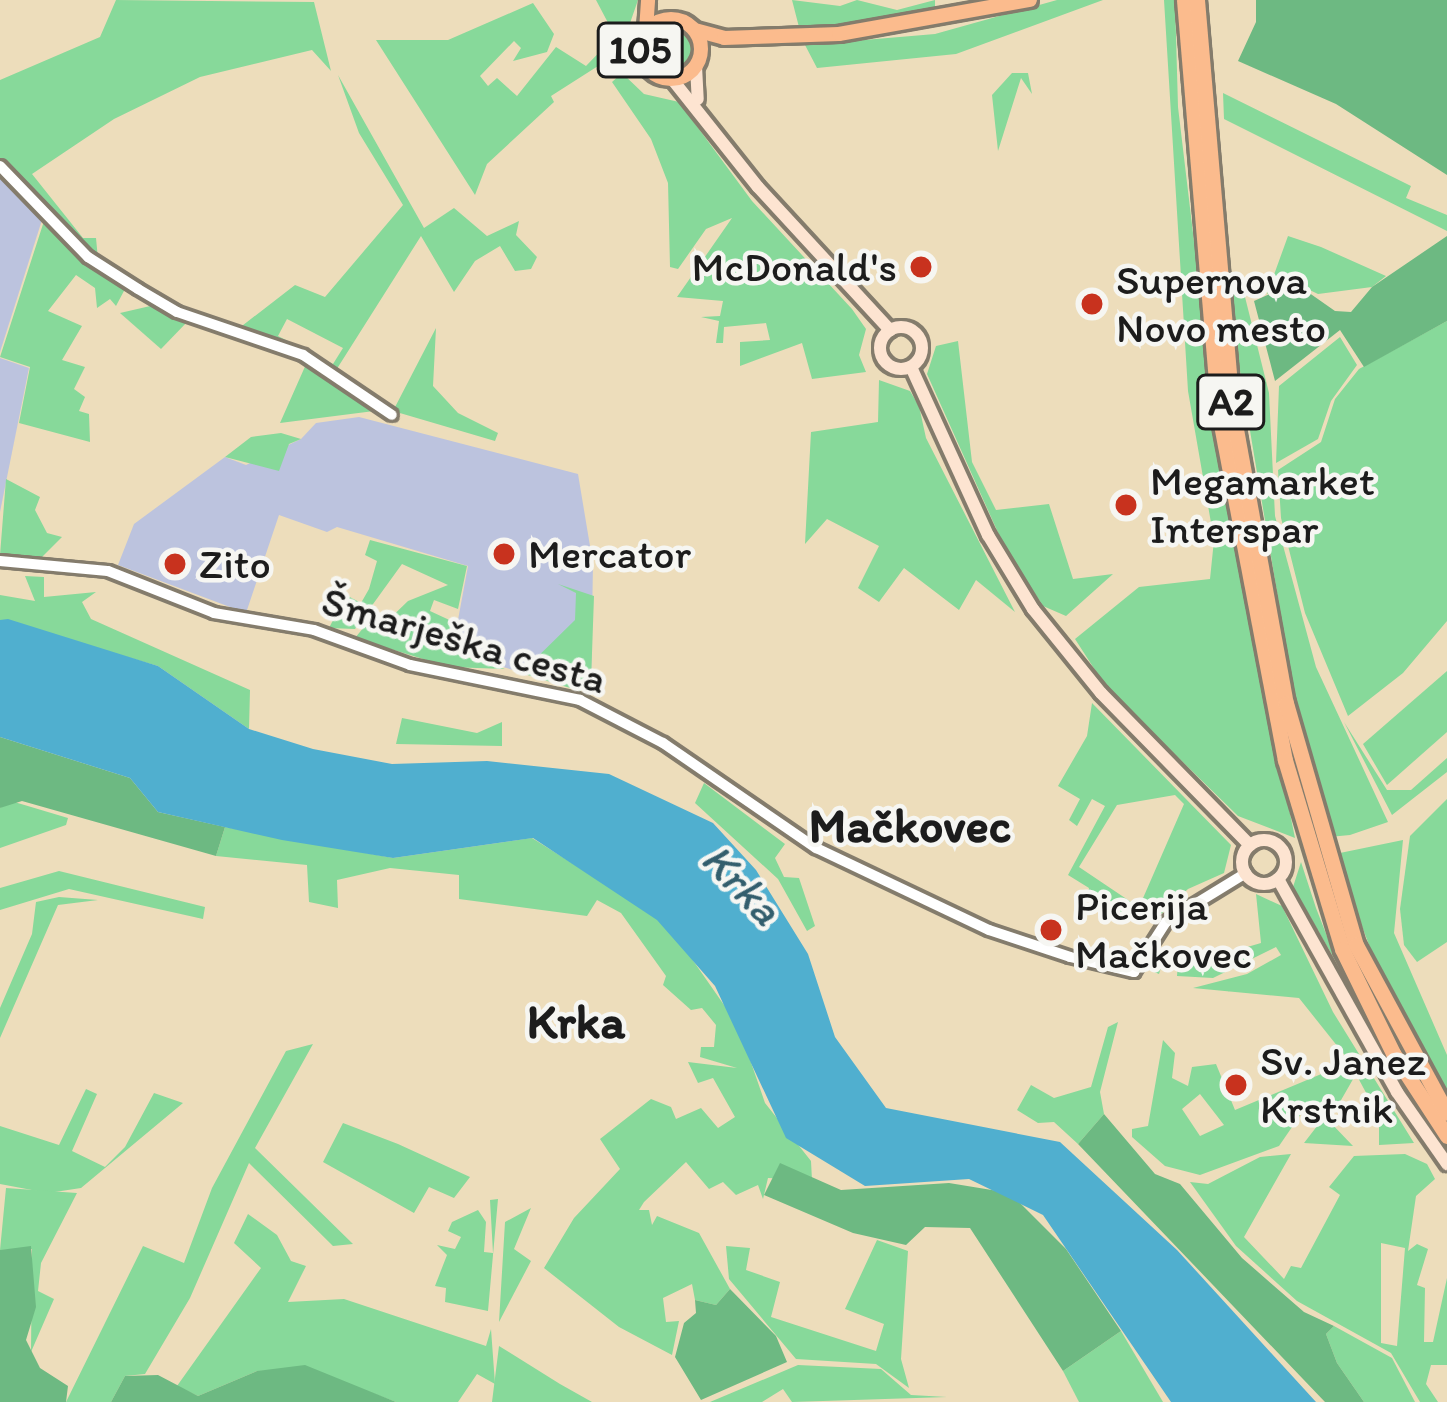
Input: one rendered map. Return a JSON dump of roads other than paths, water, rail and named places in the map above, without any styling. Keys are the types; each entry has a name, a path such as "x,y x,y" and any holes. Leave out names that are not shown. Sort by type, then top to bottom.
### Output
{"highway":[{"name":"A2","path":"1184,0 1218,410 1292,759 1349,947 1393,1053 1447,1136"},
{"name":"A2","path":"1198,0 1232,407 1292,759"},
{"name":"A2","path":"1349,947 1447,1113"}],"main road":[{"name":"105","path":"650,0 695,31 724,38 928,24 1030,0"},
{"name":"105","path":"650,0 640,48 646,67 672,79 724,38"},
{"name":"105","path":"646,30 672,18"},
{"name":"105","path":"695,31 698,61"},
{"path":"698,61 692,83 708,122"},
{"path":"672,79 890,330"},
{"path":"911,367 885,362 880,348 890,330 904,327 920,339 911,367 988,535 1033,609 1101,693 1250,845"},
{"path":"1263,839 1282,848 1286,865 1278,879 1261,884 1246,873 1250,845 1263,839"},
{"path":"1278,879 1397,1092 1447,1164"}],"street":[{"path":"0,166 88,257 138,290 177,312 303,355 392,415"},
{"name":"Šmarješka cesta","path":"0,561 109,571 214,614 314,630 410,665 580,700 663,743 816,848 1008,938 1067,956 1134,971 1166,922 1246,873"}],"water":[{"path":"0,620 158,666 249,729 313,749 392,764 487,761 609,774 713,823 756,870 808,954 835,1037 886,1108 1060,1142 1177,1250 1316,1402 1171,1402 1043,1215 969,1179 865,1186 786,1138 715,986 657,920 533,838 393,858 282,840 158,812 130,778 0,737"}],"place":[{"name":"McDonald's","path":"921,267"},
{"name":"Supernova Novo mesto","path":"1092,304"},
{"name":"Megamarket Interspar","path":"1126,505"},
{"name":"Mercator","path":"504,554"},
{"name":"Zito","path":"175,564"},
{"name":"Picerija Mačkovec","path":"1051,930"},
{"name":"Sv. Janez Krstnik","path":"1236,1085"}],"district":[{"name":"Mačkovec","path":"910,826"},
{"name":"Krka","path":"576,1022"}]}
